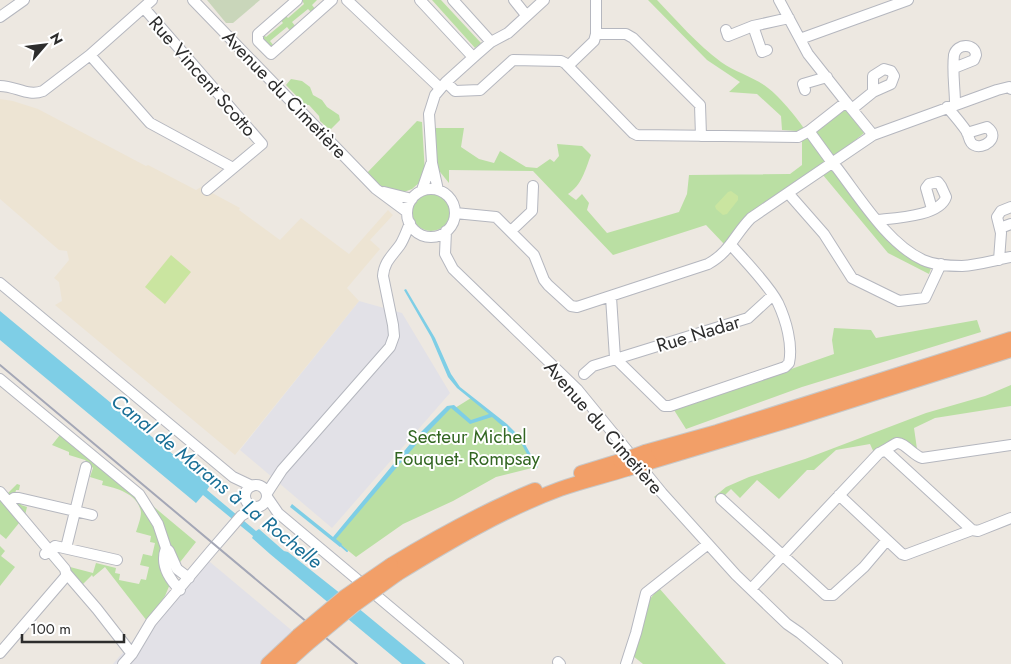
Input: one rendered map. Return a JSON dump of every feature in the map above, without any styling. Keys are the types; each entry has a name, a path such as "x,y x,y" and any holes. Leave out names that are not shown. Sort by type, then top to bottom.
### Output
{"highway":[{"path":"268,664 354,605 394,569 512,510 624,465 725,429 1011,339"},
{"path":"648,457 782,423 1011,350"},
{"path":"285,664 302,640"}],"street":[{"path":"0,17 24,0"},
{"path":"0,86 8,86 34,94 43,91 90,55 152,0"},
{"name":"Avenue du Cimetière","path":"193,0 376,189 407,212"},
{"path":"271,54 258,41 258,34 297,0"},
{"path":"257,66 332,0"},
{"path":"347,0 443,85 455,91 480,90 513,60 561,61 632,133 637,135 798,137 873,92"},
{"path":"420,0 473,58"},
{"path":"453,0 491,42"},
{"path":"514,0 526,15"},
{"path":"438,190 432,163 429,114 432,101 443,85 491,42 508,33 544,0"},
{"path":"568,66 594,40 596,34 596,0"},
{"path":"779,0 808,54 873,135"},
{"path":"800,39 908,0"},
{"name":"Rue Vincent Scotto","path":"144,8 262,144 233,168"},
{"path":"726,30 728,36 753,26 789,18"},
{"path":"753,26 762,52 767,50"},
{"path":"596,34 629,35 638,43 700,105 701,136"},
{"path":"90,55 150,123 233,168 207,190"},
{"path":"954,68 951,106 967,133"},
{"path":"805,90 803,84 827,77"},
{"path":"455,213 496,217 534,255 544,280 571,306 577,307 708,264 718,258 731,245 751,218 873,135 951,106 1010,87"},
{"path":"809,131 878,220 912,254 926,261 961,266 1011,257"},
{"path":"432,163 422,190 412,199 407,212 410,223 422,234 432,236 446,231"},
{"path":"511,231 532,211 533,186"},
{"name":"Avenue du Cimetière","path":"376,189 390,195 412,199"},
{"path":"422,190 438,190 451,200 455,213 453,221 446,231 445,254"},
{"path":"788,193 824,234 852,278 899,301 924,298 941,264"},
{"path":"999,260 1000,228 997,217 998,213 1011,207"},
{"path":"878,220 915,215 932,209"},
{"path":"123,664 132,654 151,622 180,590 237,520 259,501 282,470 390,346 394,336 394,325 383,276 384,267 389,257 400,244 410,223"},
{"path":"1000,228 1011,224"},
{"path":"400,244 422,234"},
{"name":"Avenue du Cimetière","path":"422,234 437,244 460,277 577,389 662,493 736,575 754,586 787,624 836,664"},
{"path":"611,296 615,358 664,406 670,406 785,367 789,363 791,356 788,336 778,304 773,295 731,245"},
{"path":"0,282 232,477 255,486 263,487 259,501"},
{"name":"Rue Nadar","path":"584,374 593,366 615,358 748,318 773,295"},
{"path":"0,379 139,494 158,524 166,548 177,569 189,578"},
{"path":"754,586 875,455 886,451 897,443 918,457 926,458 1011,445"},
{"path":"886,451 972,530"},
{"path":"66,548 86,467"},
{"path":"282,470 245,494 278,513 458,664"},
{"path":"0,492 47,552 65,569 67,574 132,654"},
{"path":"839,495 905,555 972,530 978,531 1011,518"},
{"path":"5,500 19,498 92,516"},
{"path":"721,499 826,595 833,595 864,567 887,540"},
{"path":"626,664 646,593 708,544"},
{"path":"47,552 55,546 117,560"},
{"path":"166,548 164,553 167,575 180,590"},
{"path":"0,653 67,574"}],"shaded area":[{"path":"0,99 38,109 196,190 201,187 240,208 239,210 280,240 301,218 349,254 388,210 393,215 370,240 380,249 347,288 359,301 235,455 55,305 62,301 59,282 54,278 69,260 67,251 59,250 0,199"},
{"path":"359,301 402,313 450,393 332,528 240,450"},
{"path":"204,557 296,634 262,664 113,664"}],"green space":[{"path":"207,0 260,0 233,23 226,23"},
{"path":"302,0 317,0 312,5 316,10 312,13 308,9 292,22 296,27 291,32 287,27 270,41 274,46 273,48 268,45 262,33 266,37 283,23 280,19 285,15 288,18 304,4"},
{"path":"432,0 441,0 481,43 475,48"},
{"path":"648,0 657,0 695,40 721,62 763,84 773,92 796,117 876,222 932,265 929,274 888,253 818,169 750,214 724,244 706,225 613,255 533,171 449,170 449,183 436,167 434,128 464,128 461,147 479,159 494,163 500,151 526,167 537,168 550,159 554,162 559,156 557,144 582,146 591,155 580,182 568,194 576,200 582,194 589,203 587,210 607,233 679,212 687,194 689,175 790,174 802,165 802,140 797,131 782,130 781,116 757,94 729,92 740,82 707,60"},
{"path":"291,79 302,81 310,87 313,95 322,100 327,107 339,115 340,120 330,130 320,121 319,116 309,105 305,105 286,85"},
{"path":"845,109 864,133 836,156 833,155 816,133"},
{"path":"417,121 422,122 425,174 412,189 404,192 377,187 365,175"},
{"path":"731,191 738,196 738,200 727,214 723,215 715,206"},
{"path":"431,193 445,198 450,212 445,226 431,231 417,226 412,212 417,198"},
{"path":"171,255 191,272 165,304 145,287"},
{"path":"977,320 981,332 802,387 686,429 674,410 834,354 832,340 834,328 871,330 876,338"},
{"path":"1011,385 1011,406 935,418 914,428 917,449 926,458 901,444 875,455 870,444 836,450 814,470 807,470 779,499 757,480 740,498 731,489 719,501 714,497 726,487 749,477 805,459 926,413 985,396"},
{"name":"Secteur Michel Fouquet- Rompsay","path":"471,398 521,440 536,467 496,477 453,501 403,524 356,557 334,539 418,438 449,408 455,408"},
{"path":"63,431 196,542 177,566 169,551 170,584 165,596 147,621 105,567 93,577 92,575 79,588 61,573 19,523 6,539 0,534 0,492 5,496 17,484 20,485 19,490 16,490 14,498 23,499 21,505 27,507 24,519 70,567 93,573 96,563 116,568 115,573 120,574 119,580 139,584 141,579 146,580 149,567 140,565 143,554 152,556 155,543 150,542 151,536 136,532 141,514 139,506 126,493 102,485 103,481 90,477 93,468 85,460 69,455 69,452 52,445"},
{"path":"0,546 5,551 1,556 15,567 0,586"},
{"path":"659,588 726,664 643,664 633,656 650,599"}],"water":[{"path":"406,289 435,338 451,374 460,387 507,424 522,439 538,467 535,469 520,441 492,417 470,424 451,408 420,440 336,539 342,544 340,547 290,507 292,504 333,537 415,438 447,406 454,405 471,420 489,414 457,388 448,377 431,337 404,290"},
{"path":"0,311 210,485 207,490 256,531 259,529 426,664 402,664 270,554 252,538 253,536 203,495 196,503 0,340"}],"waterway":[{"path":"339,544 347,551"}],"railway":[{"path":"0,365 357,664"}],"water label":[{"name":"Canal de Marans à La Rochelle","path":"217,481"}]}
